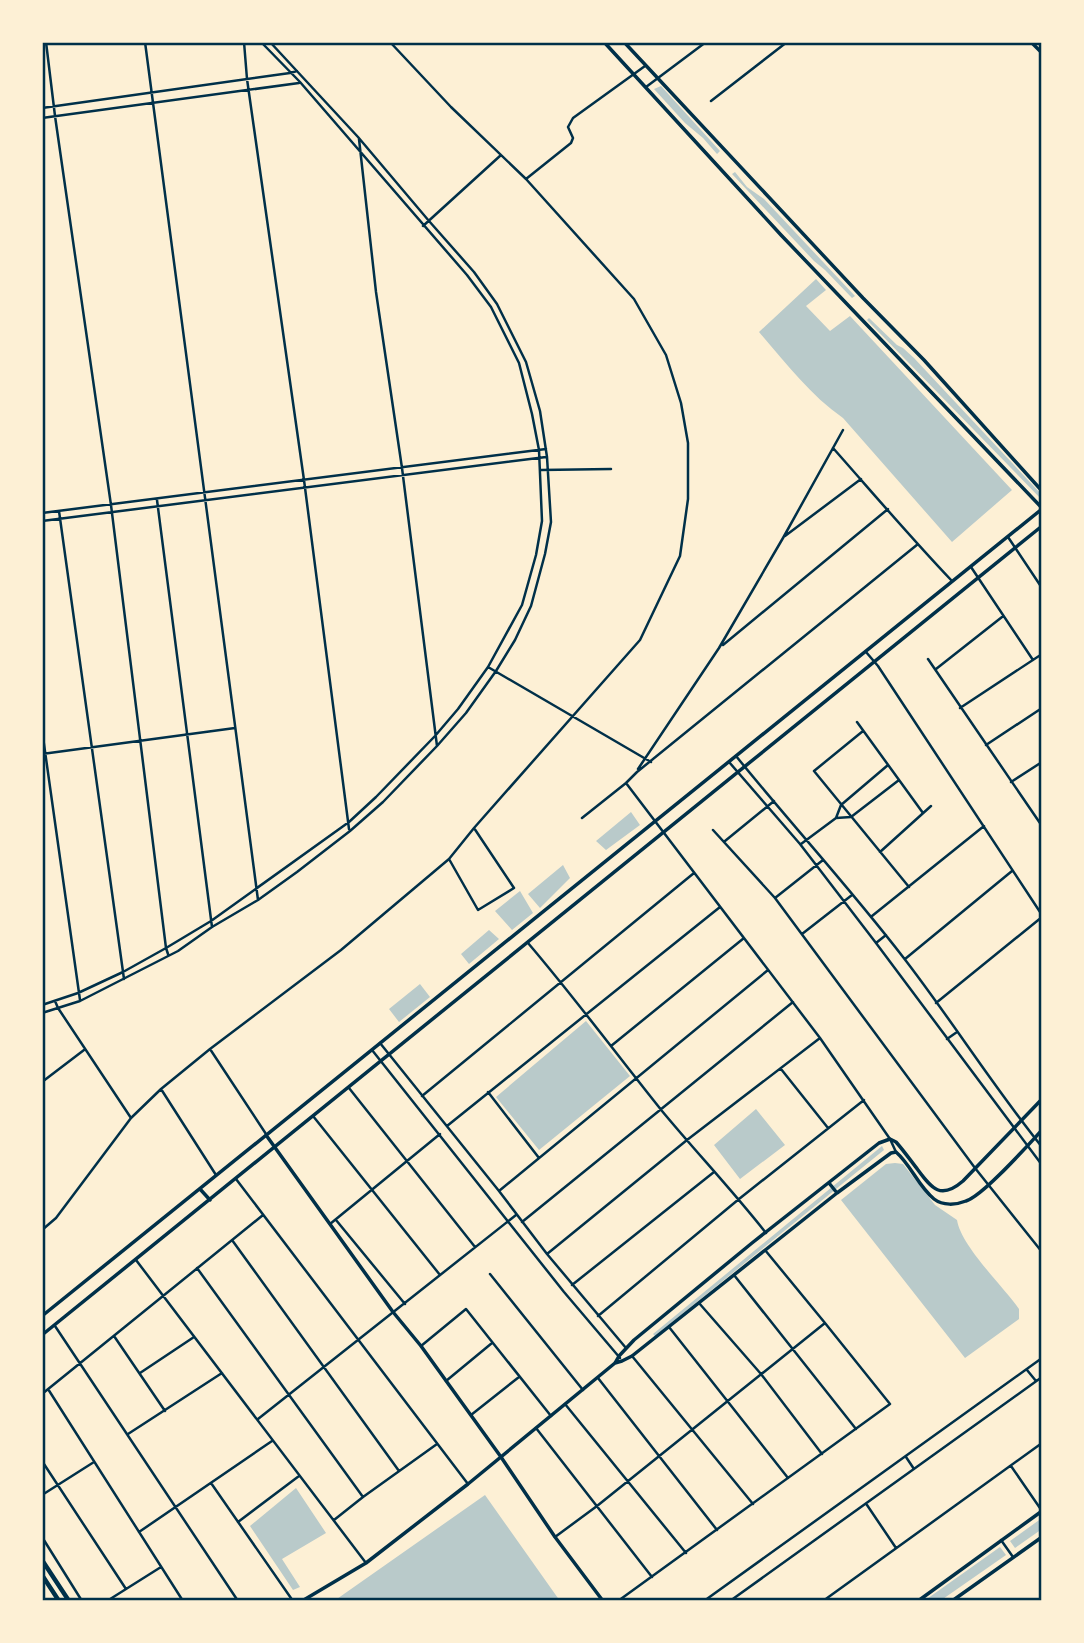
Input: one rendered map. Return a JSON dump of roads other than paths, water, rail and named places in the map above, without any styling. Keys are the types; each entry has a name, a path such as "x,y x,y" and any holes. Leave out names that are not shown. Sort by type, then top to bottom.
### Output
{"main road":[{"path":"42,1560 69,1601"},
{"path":"42,1575 58,1601"}],"street":[{"path":"47,42 55,116 112,512 169,956"},
{"path":"145,42 258,900"},
{"path":"244,42 350,831"},
{"path":"42,1004 78,993 166,948 211,920 349,822 435,736 458,709 488,667 522,604 532,568 542,521 538,450 519,363 491,307 467,275 300,82 261,42"},
{"path":"42,1013 80,1001 169,956 258,900 350,831 383,802 466,713 496,671 531,606 541,570 551,522 546,449 538,404 526,362 497,304 474,272 358,137 270,42"},
{"path":"42,1230 56,1218 131,1118 161,1089 341,950 449,859 640,640 680,556 688,499 688,443 681,403 666,355 634,299 526,178 451,107 390,42"},
{"path":"42,1316 1042,508 781,235 604,42"},
{"path":"624,42 924,360 1042,491"},
{"path":"646,87 706,42"},
{"path":"711,101 787,42"},
{"path":"1031,42 1042,53"},
{"path":"526,178 571,143 573,138 568,127 573,118 645,66"},
{"path":"42,108 297,71"},
{"path":"42,118 306,81"},
{"path":"358,137 437,746"},
{"path":"423,226 501,155"},
{"path":"491,307 497,304"},
{"path":"530,407 538,404"},
{"path":"637,772 719,648 843,430"},
{"path":"833,448 953,582"},
{"path":"42,513 546,449"},
{"path":"42,521 547,457"},
{"path":"540,470 611,469"},
{"path":"783,537 861,479"},
{"path":"157,499 212,927"},
{"path":"719,648 888,509"},
{"path":"59,511 124,979"},
{"path":"42,1335 1042,526"},
{"path":"1008,537 1042,588"},
{"path":"582,818 918,544"},
{"path":"971,567 1033,660"},
{"path":"532,568 541,570"},
{"path":"936,669 1004,616"},
{"path":"866,652 1042,916 936,1003"},
{"path":"960,708 1042,654"},
{"path":"928,659 1042,826"},
{"path":"488,667 651,762"},
{"path":"986,745 1042,708"},
{"path":"857,722 923,813"},
{"path":"44,754 235,728"},
{"path":"42,730 80,1001"},
{"path":"863,731 814,771 909,887"},
{"path":"736,756 905,959 1042,1147"},
{"path":"729,762 800,844 1042,1166"},
{"path":"1011,782 1042,762"},
{"path":"836,818 841,804 888,765"},
{"path":"800,844 836,818 851,817 898,780"},
{"path":"626,783 820,1038 864,1100 896,1152 936,1200 952,1204 966,1201 1042,1130"},
{"path":"724,842 774,801"},
{"path":"880,852 931,806"},
{"path":"1036,818 1042,814"},
{"path":"871,916 984,827"},
{"path":"449,859 478,910 514,888 474,828"},
{"path":"713,830 775,898 976,1170 1042,1252"},
{"path":"775,898 823,860"},
{"path":"905,959 1012,871"},
{"path":"422,1096 694,873"},
{"path":"802,934 852,894"},
{"path":"447,1126 720,906"},
{"path":"876,943 886,935"},
{"path":"611,1046 744,938"},
{"path":"528,943 661,1110 740,1199 766,1233"},
{"path":"499,1191 768,970"},
{"path":"55,1001 131,1118"},
{"path":"522,1222 793,1002"},
{"path":"947,1040 957,1032"},
{"path":"547,1254 687,1140 820,1038"},
{"path":"380,1043 572,1285 753,1504"},
{"path":"210,1049 274,1147 393,1312 421,1346 603,1601"},
{"path":"42,1082 85,1050"},
{"path":"372,1050 622,1361"},
{"path":"781,1069 828,1128"},
{"path":"348,1088 475,1247"},
{"path":"161,1089 216,1175"},
{"path":"488,1092 539,1158"},
{"path":"615,1363 626,1349 879,1143 890,1139 897,1142 930,1187 940,1192 947,1191 976,1170 1024,1122 1042,1099"},
{"path":"598,1316 864,1100"},
{"path":"313,1116 440,1275"},
{"path":"330,1224 440,1134"},
{"path":"302,1601 366,1563 468,1484 615,1363 632,1356 837,1193 896,1152"},
{"path":"572,1285 714,1172"},
{"path":"236,1179 468,1484"},
{"path":"829,1183 837,1193"},
{"path":"200,1189 210,1200"},
{"path":"257,1420 516,1214"},
{"path":"42,1394 263,1215"},
{"path":"335,1219 405,1304"},
{"path":"232,1240 399,1471"},
{"path":"618,1601 890,1404 765,1250"},
{"path":"136,1260 366,1563"},
{"path":"197,1268 363,1497"},
{"path":"490,1274 583,1390"},
{"path":"734,1275 856,1429"},
{"path":"699,1303 761,1374 822,1454"},
{"path":"421,1346 466,1309 551,1416"},
{"path":"555,1537 825,1322"},
{"path":"55,1326 238,1601"},
{"path":"669,1326 788,1478"},
{"path":"114,1336 165,1410"},
{"path":"139,1373 194,1337"},
{"path":"446,1381 493,1343"},
{"path":"704,1601 1042,1358"},
{"path":"1027,1369 1035,1381"},
{"path":"128,1434 222,1373"},
{"path":"471,1415 519,1377"},
{"path":"597,1377 717,1530"},
{"path":"730,1601 1042,1377"},
{"path":"48,1389 183,1601"},
{"path":"565,1405 686,1553"},
{"path":"536,1428 652,1577"},
{"path":"139,1532 273,1440"},
{"path":"823,1601 1042,1443"},
{"path":"334,1520 437,1444"},
{"path":"906,1456 915,1469"},
{"path":"42,1461 126,1590"},
{"path":"42,1495 94,1462"},
{"path":"918,1601 1042,1511 1011,1466"},
{"path":"238,1522 300,1476"},
{"path":"211,1483 293,1601"},
{"path":"866,1503 896,1548"},
{"path":"42,1537 82,1601"},
{"path":"952,1601 1042,1537"},
{"path":"1002,1540 1013,1557"},
{"path":"107,1601 161,1567"}]}
